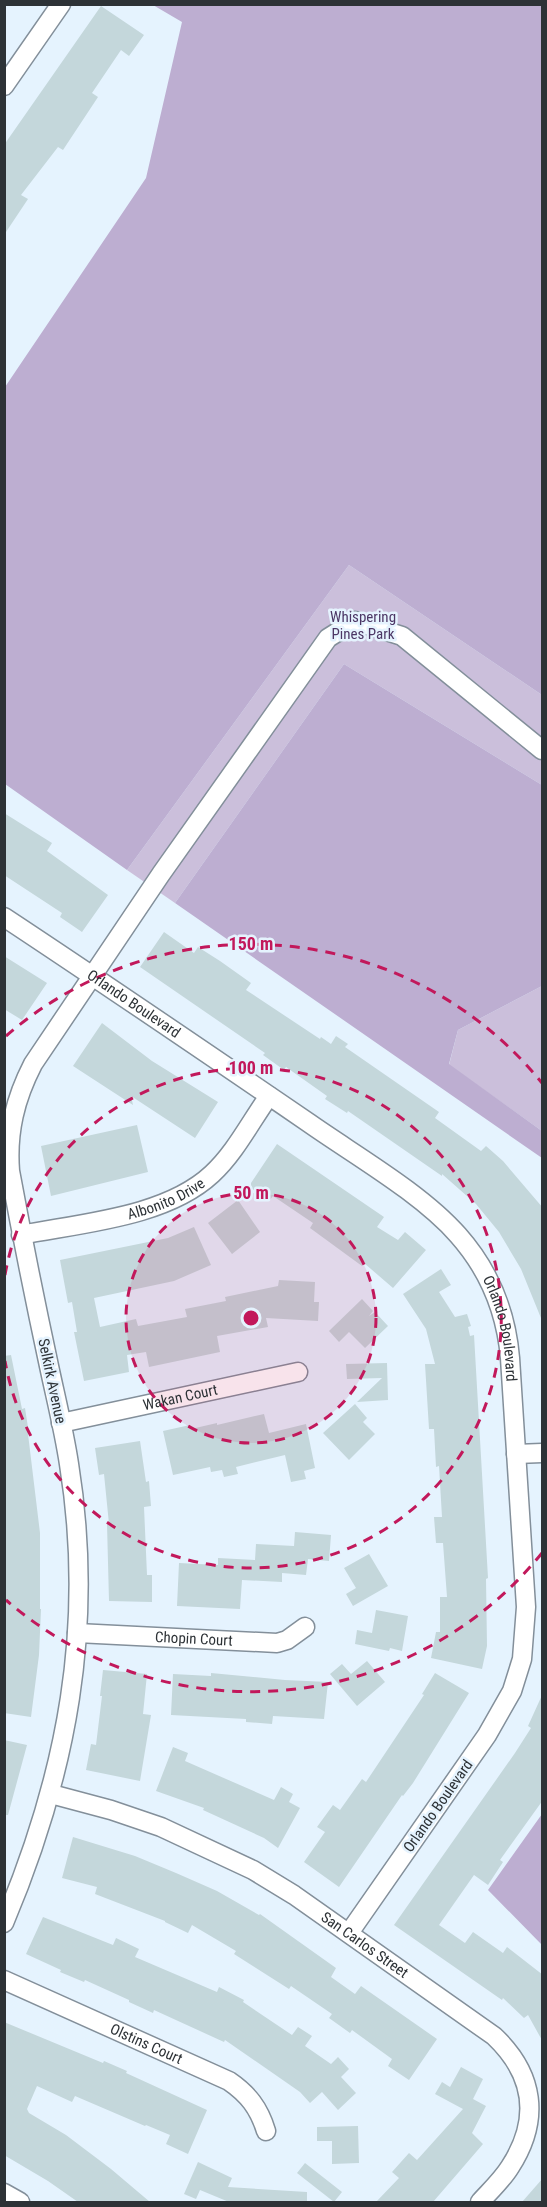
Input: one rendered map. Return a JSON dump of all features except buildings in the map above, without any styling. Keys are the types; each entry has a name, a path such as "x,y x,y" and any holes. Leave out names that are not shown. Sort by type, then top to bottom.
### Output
{"street":[{"path":"4,86 61,4"},
{"name":"Selkirk Avenue","path":"4,1923 26,1873 51,1794 65,1734 77,1633 78,1563 69,1463 21,1235 8,1149 15,1106 33,1064 161,874 328,638 355,621 402,636 543,750"},
{"name":"Orlando Boulevard","path":"4,917 94,976 426,1205 451,1227 476,1257 501,1305 507,1328 526,1606 523,1653 518,1674 506,1702 487,1735 349,1933"},
{"name":"Albonito Drive","path":"21,1235 140,1211 170,1202 206,1179 226,1158 269,1096"},
{"name":"Wakan Court","path":"61,1423 298,1372"},
{"path":"516,1454 543,1453"},
{"name":"Chopin Court","path":"77,1633 277,1643 287,1640 305,1626"},
{"name":"San Carlos Street","path":"51,1794 144,1821 212,1849 274,1882 494,2036 516,2059 523,2074 528,2089 530,2120 510,2167 480,2202"},
{"name":"Olstins Court","path":"4,1980 228,2080 253,2102 261,2115 266,2131"},
{"path":"4,2193 20,2202"}],"green space":[{"name":"Whispering Pines Park","path":"349,565 542,695 542,785 344,664 175,903 127,870"},
{"path":"542,986 542,1131 449,1065 458,1030"}],"shaded area":[{"path":"153,5 542,5 542,695 349,565 127,870 5,784 5,387 146,178 182,22"},
{"path":"344,664 542,785 542,986 458,1030 449,1064 542,1131 542,1158 175,903"},
{"path":"542,1814 542,1945 488,1890"}]}
